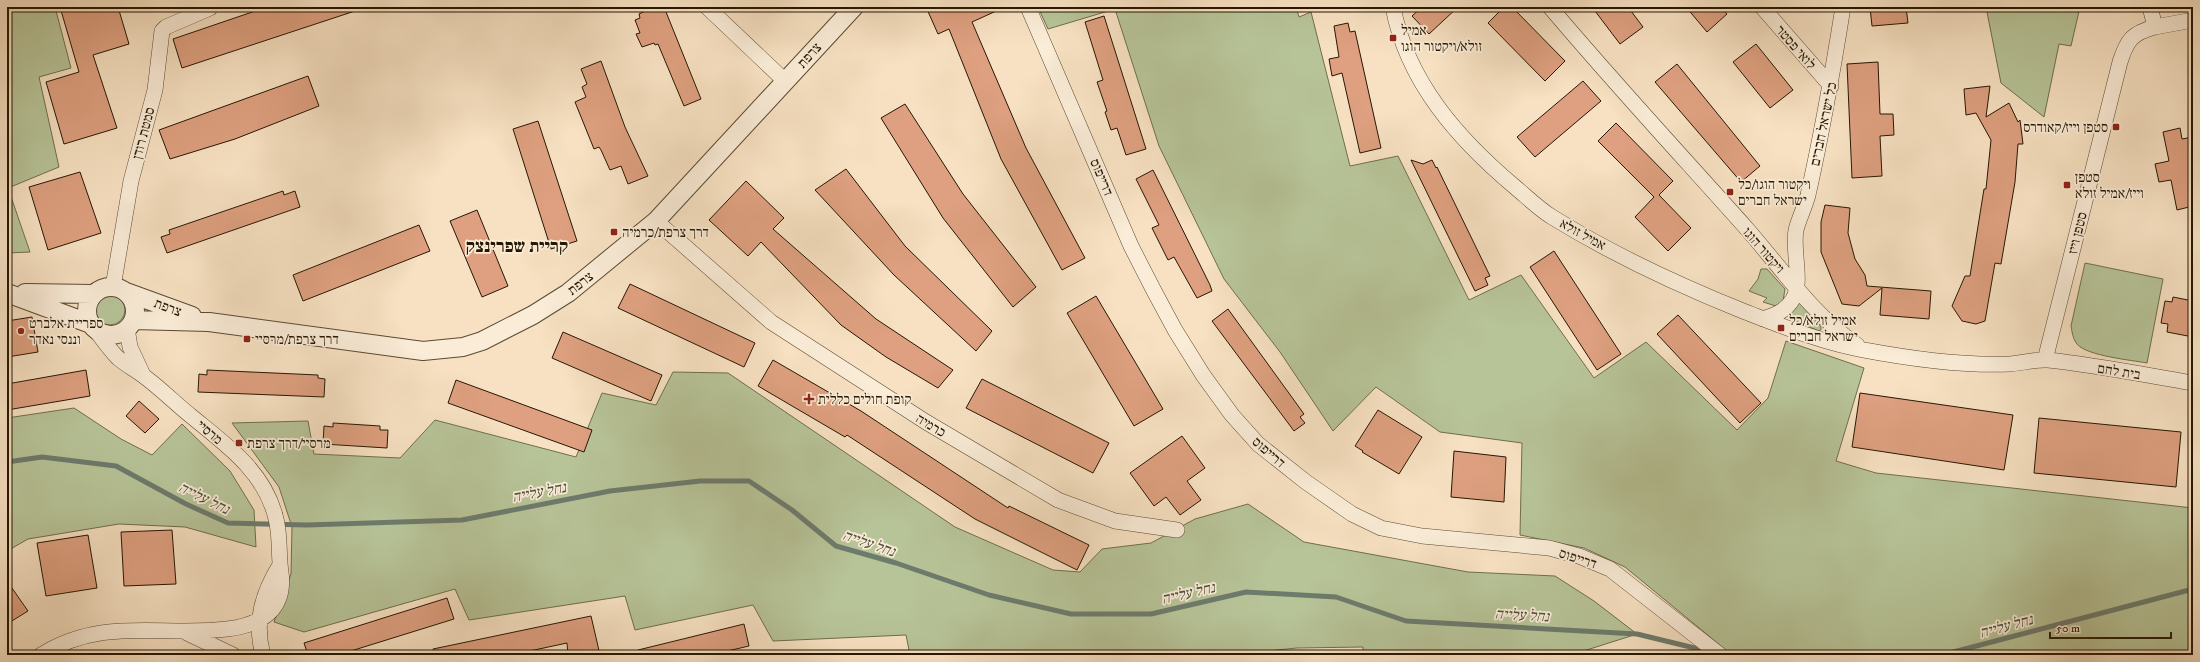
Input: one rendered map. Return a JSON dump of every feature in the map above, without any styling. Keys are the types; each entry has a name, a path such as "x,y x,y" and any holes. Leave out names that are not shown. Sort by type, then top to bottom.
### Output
{"street":[{"path":"707,7 785,82"},
{"name":"צרפת","path":"130,324 210,322 416,350 444,350 463,347 482,340 526,318 568,293 656,221 854,7"},
{"name":"דרייפוס","path":"1028,7 1132,246 1153,289 1175,330 1203,374 1228,410 1258,444 1323,494 1352,514 1381,528 1422,536 1549,548 1579,556 1610,569 1720,655"},
{"name":"אמיל זולא","path":"1393,7 1403,46 1426,90 1455,129 1487,163 1550,216 1641,266 1724,303 1844,346 1865,350"},
{"name":"ויקטור הוגו","path":"1550,7 1604,70 1748,230 1796,288 1838,332 1865,350 1959,362 2010,364 2045,360"},
{"name":"לואי פסטר","path":"1762,7 1831,86"},
{"name":"כל ישראל חברים","path":"1796,288 1794,244 1796,230 1807,198 1831,86 1844,7"},
{"path":"2150,7 2155,27"},
{"name":"סמטת רודן","path":"120,290 131,181 155,90 162,31 166,26 210,8"},
{"name":"סטפן וייז","path":"2045,360 2124,49 2134,36 2142,31 2193,20"},
{"name":"כרמיה","path":"656,221 771,322 926,422 1058,500 1115,521 1177,530"},
{"path":"7,293 93,326 103,333 111,335 120,333 130,324 134,305 120,290 103,288 94,294 88,305 87,311 93,326"},
{"path":"1763,318 1776,315 1786,308 1793,299 1796,288"},
{"name":"צרפת","path":"120,290 210,322"},
{"path":"7,293 94,294"},
{"name":"מרסיי","path":"130,324 130,347 144,376"},
{"name":"מרסיי","path":"93,326 118,358 144,376 237,454 258,478 270,501 276,515 280,534 280,565 264,594 259,621 263,655"},
{"name":"בית לחם","path":"2045,360 2193,383"},
{"path":"41,655 67,642 108,632 144,629 183,631 228,629 259,621"},
{"path":"183,631 233,655"}],"green space":[{"path":"7,7 55,7 71,68 39,77 59,167 8,188 30,252 7,253"},
{"path":"1038,7 1296,7 1299,17 1311,12 1350,166 1398,156 1469,300 1521,275 1594,378 1646,342 1737,430 1768,398 1786,341 1864,368 1836,461 1876,473 2193,508 2193,655 1732,655 1625,567 1584,548 1520,535 1522,443 1440,432 1376,387 1333,431 1280,352 1224,279 1159,146 1115,9 1048,29"},
{"path":"1986,7 2080,7 2071,46 2059,44 2044,117 2001,83"},
{"path":"2085,263 2163,279 2147,363 2090,352 2077,344 2071,326"},
{"path":"1761,269 1767,269 1785,289 1783,301 1776,306 1763,302 1767,298 1749,291 1758,279"},
{"path":"110,295 120,300 125,310 120,320 110,325 100,320 95,310 100,300"},
{"path":"1799,298 1821,327 1821,330 1819,331 1791,319 1789,312"},
{"path":"673,372 728,373 955,527 1053,570 1080,572 1102,549 1151,543 1195,519 1248,504 1304,542 1468,572 1555,576 1594,601 1637,634 1571,655 1363,655 1363,647 1297,648 1228,655 910,655 906,635 773,641 753,605 635,630 625,596 469,620 455,589 304,632 274,622 291,574 292,527 279,487 232,423 308,421 314,454 400,458 435,420 576,457 602,393 656,405"},
{"path":"74,408 121,439 152,455 182,424 230,471 254,510 256,547 185,527 119,524 28,539 7,551 7,418"}],"building":[{"path":"60,7 118,7 129,44 93,55 117,128 64,144 46,82 79,72"},
{"path":"267,7 358,7 358,10 182,68 173,39"},
{"path":"646,7 664,7 701,99 684,106 658,44 655,45 654,43 642,47 636,34 640,33 635,20 640,18 639,14 647,10"},
{"path":"926,7 1005,7 972,22 1026,148 1085,258 1062,270 1001,159 949,29 938,34"},
{"path":"1422,7 1458,7 1429,34 1412,16"},
{"path":"1504,7 1512,7 1565,61 1545,81 1488,23"},
{"path":"1592,7 1628,7 1643,27 1620,44"},
{"path":"1686,7 1721,7 1727,14 1707,32"},
{"path":"1870,7 1906,7 1908,23 1872,26"},
{"path":"1104,16 1146,149 1126,155 1117,128 1111,130 1105,112 1107,111 1097,82 1103,80 1085,22"},
{"path":"1348,23 1350,32 1355,31 1381,148 1360,153 1342,73 1332,76 1329,59 1339,57 1334,26"},
{"path":"1756,44 1793,90 1770,108 1733,62"},
{"path":"601,61 625,127 648,176 628,184 621,166 610,170 599,147 594,149 575,102 586,97 582,87 587,84 581,69"},
{"path":"1878,62 1880,114 1893,114 1894,135 1880,136 1882,176 1852,178 1847,64"},
{"path":"1677,64 1760,166 1741,182 1655,82"},
{"path":"308,76 319,106 235,139 170,159 159,130"},
{"path":"1583,81 1601,101 1535,157 1517,137"},
{"path":"1990,86 1986,117 2009,103 2018,122 2020,120 2023,144 2018,144 2015,182 2001,264 1995,263 1985,321 1976,324 1962,321 1952,306 1965,276 1970,276 1984,189 1986,189 1991,140 1976,113 1966,115 1964,89"},
{"path":"905,104 963,194 1036,287 1013,307 943,218 881,118"},
{"path":"538,121 577,241 551,249 513,129"},
{"path":"1616,123 1673,181 1659,195 1691,228 1668,251 1635,217 1654,197 1598,141"},
{"path":"2180,128 2182,139 2193,137 2193,206 2177,210 2171,180 2159,182 2155,164 2169,161 2163,132"},
{"path":"1411,160 1423,164 1432,160 1436,168 1437,167 1490,276 1485,278 1488,285 1475,291"},
{"path":"846,169 905,246 992,331 976,351 894,275 815,190"},
{"path":"1153,170 1210,285 1212,291 1197,298 1174,257 1168,260 1152,228 1159,225 1136,179"},
{"path":"80,172 101,233 48,250 29,187"},
{"path":"746,181 784,218 773,229 876,319 953,370 938,388 886,357 841,325 761,242 748,256 709,220"},
{"path":"283,191 284,195 295,191 300,207 167,253 161,237 170,234 169,230"},
{"path":"1825,205 1850,208 1848,233 1855,259 1865,275 1867,286 1931,291 1929,319 1880,315 1882,288 1859,306 1842,304 1821,252 1821,222"},
{"path":"477,210 508,286 482,297 450,221"},
{"path":"419,225 430,251 303,301 293,275"},
{"path":"1554,251 1621,354 1597,370 1530,267"},
{"path":"630,284 755,343 744,367 618,308"},
{"path":"1096,296 1163,409 1134,426 1067,313"},
{"path":"2173,297 2193,301 2193,337 2167,332 2168,324 2161,323 2165,301 2172,302"},
{"path":"1228,309 1304,414 1300,417 1305,423 1294,431 1212,321"},
{"path":"1678,315 1761,403 1740,423 1657,334"},
{"name":"ספריית אלברט וננסי נאדר","path":"32,317 38,352 7,357 7,321"},
{"path":"563,332 662,375 651,401 552,358"},
{"path":"773,360 861,411 1008,508 1009,506 1089,545 1077,570 975,519 847,435 845,437 758,386"},
{"path":"86,370 90,396 7,410 7,384"},
{"path":"207,370 318,375 318,378 325,379 324,397 198,392 199,374 207,375"},
{"path":"982,379 1109,443 1093,473 966,408"},
{"path":"456,380 592,430 584,452 448,403"},
{"path":"1860,393 2013,415 2004,470 1852,447"},
{"path":"139,401 159,419 145,433 126,416"},
{"path":"1378,410 1422,437 1399,474 1362,452 1363,451 1355,446"},
{"path":"2039,418 2181,432 2176,487 2034,473"},
{"path":"333,423 380,426 380,430 388,430 387,448 323,444 324,426 333,427"},
{"path":"1182,436 1205,468 1187,481 1201,500 1180,515 1166,497 1154,506 1130,473"},
{"path":"1454,451 1506,457 1504,502 1451,497"},
{"path":"172,530 176,584 124,586 121,532"},
{"path":"88,535 97,588 46,596 37,543"},
{"path":"7,581 28,611 7,624"},
{"path":"447,598 454,619 338,655 308,655 304,643"},
{"path":"591,616 600,655 568,655 567,643 511,655 434,655 433,649"},
{"path":"744,624 749,646 710,655 638,655 638,650"}],"waterway":[{"name":"נחל עלייה","path":"7,462 42,457 116,466 186,504 228,523 307,525 462,520 610,491 700,481 749,481 792,510 836,546 896,563 989,595 1071,614 1151,614 1246,592 1336,597 1406,621 1637,634 1707,651"},
{"name":"נחל עלייה","path":"1942,655 2193,589"}],"place":[{"name":"אמיל זולא/ויקטור הוגו","path":"1393,38"},
{"name":"סטפן וייז/קאודרס","path":"2116,127"},
{"name":"סטפן וייז/אמיל זולא","path":"2067,185"},
{"name":"ויקטור הוגו/כל ישראל חברים","path":"1730,192"},
{"name":"דרך צרפת/כרמיה","path":"614,232"},
{"name":"אמיל זולא/כל ישראל חברים","path":"1781,328"},
{"name":"ספריית אלברט וננסי נאדר","path":"21,331"},
{"name":"דרך צרפת/מרסיי","path":"247,339"},
{"name":"קופת חולים כללית","path":"809,399"},
{"name":"מרסיי/דרך צרפת","path":"239,443"}],"district":[{"name":"קריית שפרינצק","path":"517,246"}]}
